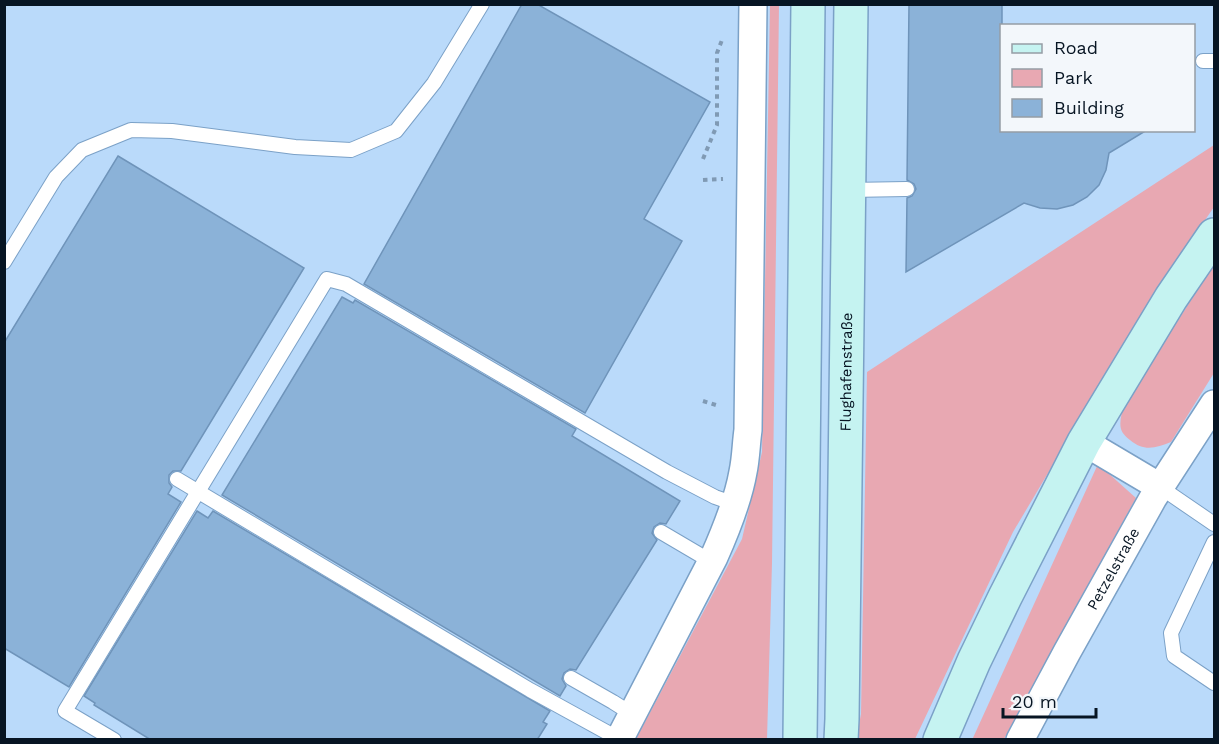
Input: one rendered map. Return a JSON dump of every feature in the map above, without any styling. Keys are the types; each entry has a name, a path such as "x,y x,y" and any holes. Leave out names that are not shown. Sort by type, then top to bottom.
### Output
{"main road":[{"path":"800,740 808,4"},
{"name":"Flughafenstraße","path":"841,740 851,4"},
{"path":"940,740 974,661 1084,442 1171,298 1215,235"}],"street":[{"path":"619,739 712,562 735,504 743,473 748,430 753,4"},
{"name":"Petzelstraße","path":"1020,740 1160,487 1215,404"},
{"path":"1084,442 1160,487"}],"lane":[{"path":"4,262 56,177 82,150 130,130 172,131 295,147 351,150 396,131 434,82 482,4"},
{"path":"848,190 907,189"},
{"path":"114,740 66,711 327,279 346,284 667,472 715,497 735,504"},
{"path":"177,479 530,690 619,739"},
{"path":"1160,487 1215,524"},
{"path":"661,532 712,562"},
{"path":"1215,542 1171,633 1174,656 1215,682"},
{"path":"571,678 632,714"}],"path":[{"path":"703,159 717,125 717,53 726,32"}],"green space":[{"path":"770,5 779,5 772,563 767,739 636,739 742,539 762,452"},
{"path":"1214,145 1214,207 1157,290 1013,532 915,739 856,740 861,714 867,372"},
{"path":"1214,264 1214,373 1171,442 1155,447 1135,444 1125,435 1120,426 1124,405"},
{"path":"1098,464 1136,498 1004,739 972,740"}],"building":[{"path":"522,4 537,4 710,102 644,219 682,241 585,413 364,284"},
{"path":"909,4 1002,4 1000,132 1144,132 1109,153 1106,170 1099,185 1087,197 1073,205 1057,209 1040,208 1024,203 906,272 907,198 912,196 916,189 914,184 907,180"},
{"path":"118,156 304,268 181,471 173,471 169,475 169,483 172,487 168,494 181,502 69,687 4,648 4,343"},
{"path":"342,297 353,303 355,300 576,429 572,436 680,501 666,524 660,523 654,527 652,533 657,540 576,670 570,669 564,673 562,679 566,686 560,696 222,495"},
{"path":"197,511 208,518 213,511 550,711 543,722 547,724 537,740 151,740 94,705 95,703 84,696"}]}
